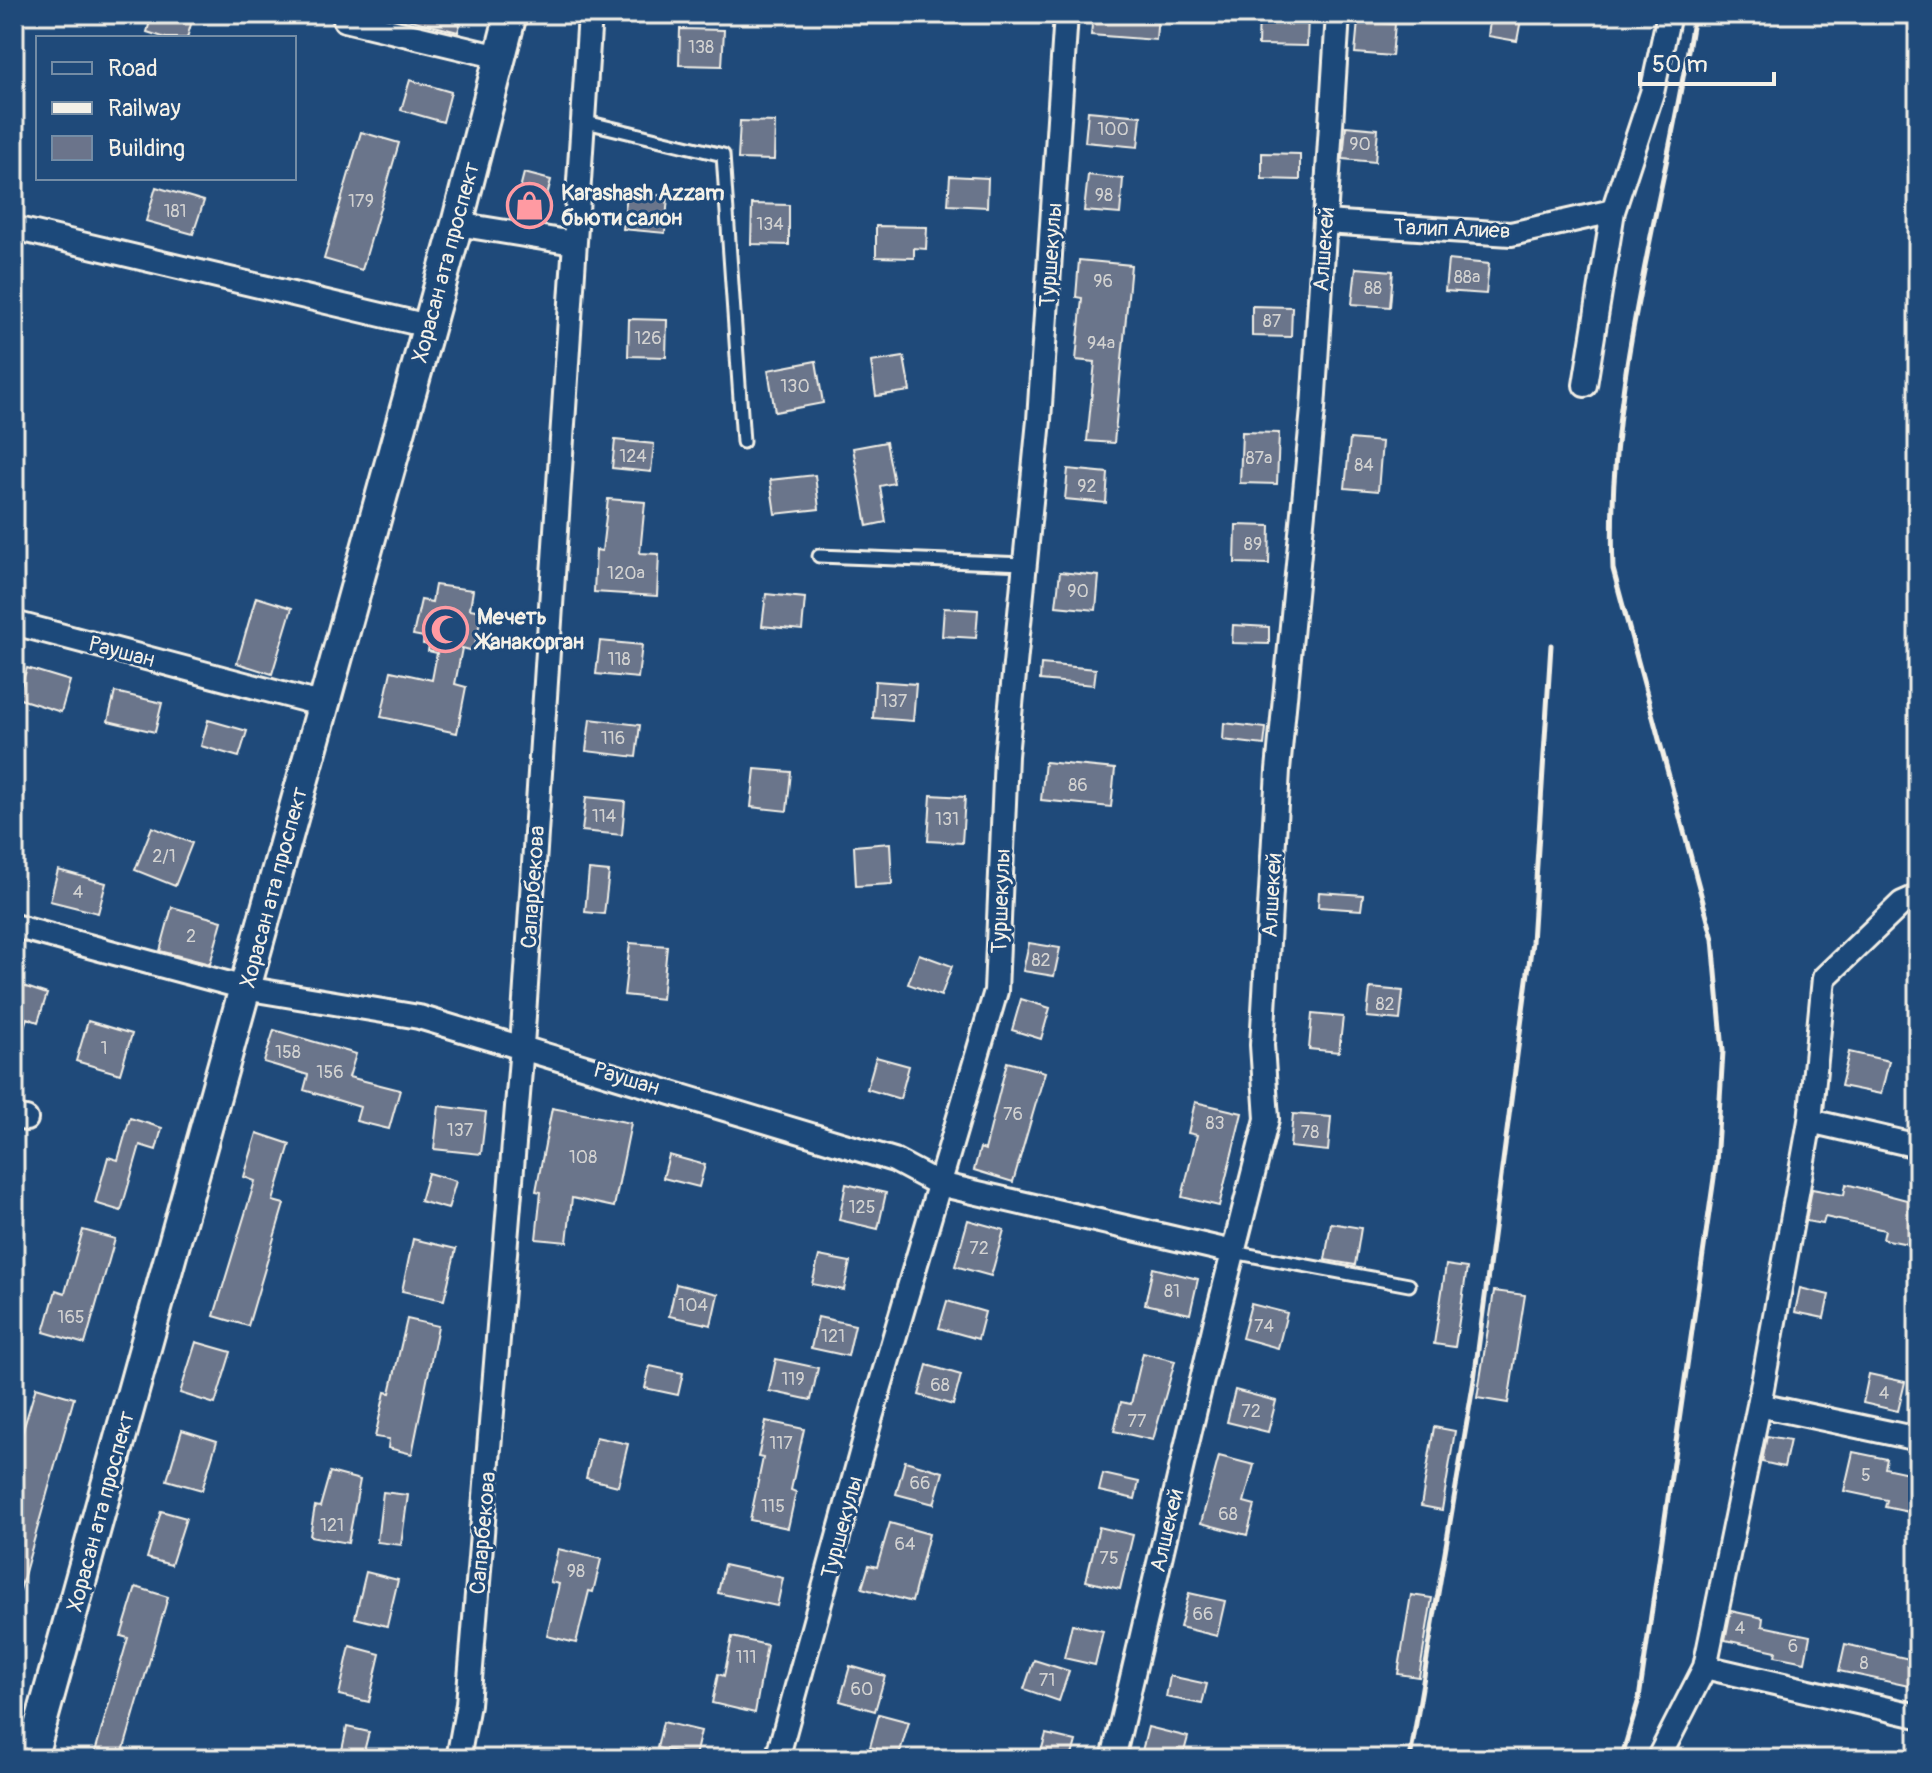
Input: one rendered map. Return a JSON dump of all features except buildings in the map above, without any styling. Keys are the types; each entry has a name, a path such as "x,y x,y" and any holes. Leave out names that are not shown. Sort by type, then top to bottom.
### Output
{"main road":[{"name":"Хорасан ата проспект","path":"31,1759 457,224 511,14"}],"street":[{"path":"346,14 345,20 500,57"},
{"name":"Сапарбекова","path":"458,1759 469,1688 522,1046 590,14"},
{"name":"Туршекулы","path":"777,1759 996,991 1006,756 1039,420 1066,14"},
{"name":"Алшекей","path":"1113,1759 1267,1119 1262,1045 1277,785 1313,409 1338,14"},
{"path":"1585,385 1613,211 1652,93 1669,14"},
{"name":"Талип Алиев","path":"1325,222 1511,234 1613,211"},
{"path":"457,224 574,243"},
{"path":"14,228 428,326"},
{"name":"Раушан","path":"14,623 324,705"},
{"path":"1658,1759 1705,1667 1759,1405 1810,1121 1824,978 1902,903 1918,896"},
{"name":"Раушан","path":"14,926 245,988 419,1017 894,1160 939,1184 1233,1252"},
{"path":"1810,1121 1918,1146"},
{"path":"1759,1405 1918,1439"},
{"path":"1705,1667 1918,1716"}],"lane":[{"path":"582,121 723,155 743,442"},
{"path":"819,556 1025,564"},
{"path":"1233,1252 1409,1285"}],"railway":[{"path":"1621,1759 1639,1699 1716,1164 1723,1051 1713,939 1613,569 1613,499 1618,429 1628,360 1694,14"},
{"path":"1410,1759 1474,1380 1532,942 1551,645"}],"place":[{"name":"Karashash Azzam бьюти салон","path":"530,205"},
{"name":"Мечеть Жанакорган","path":"446,629"}]}
